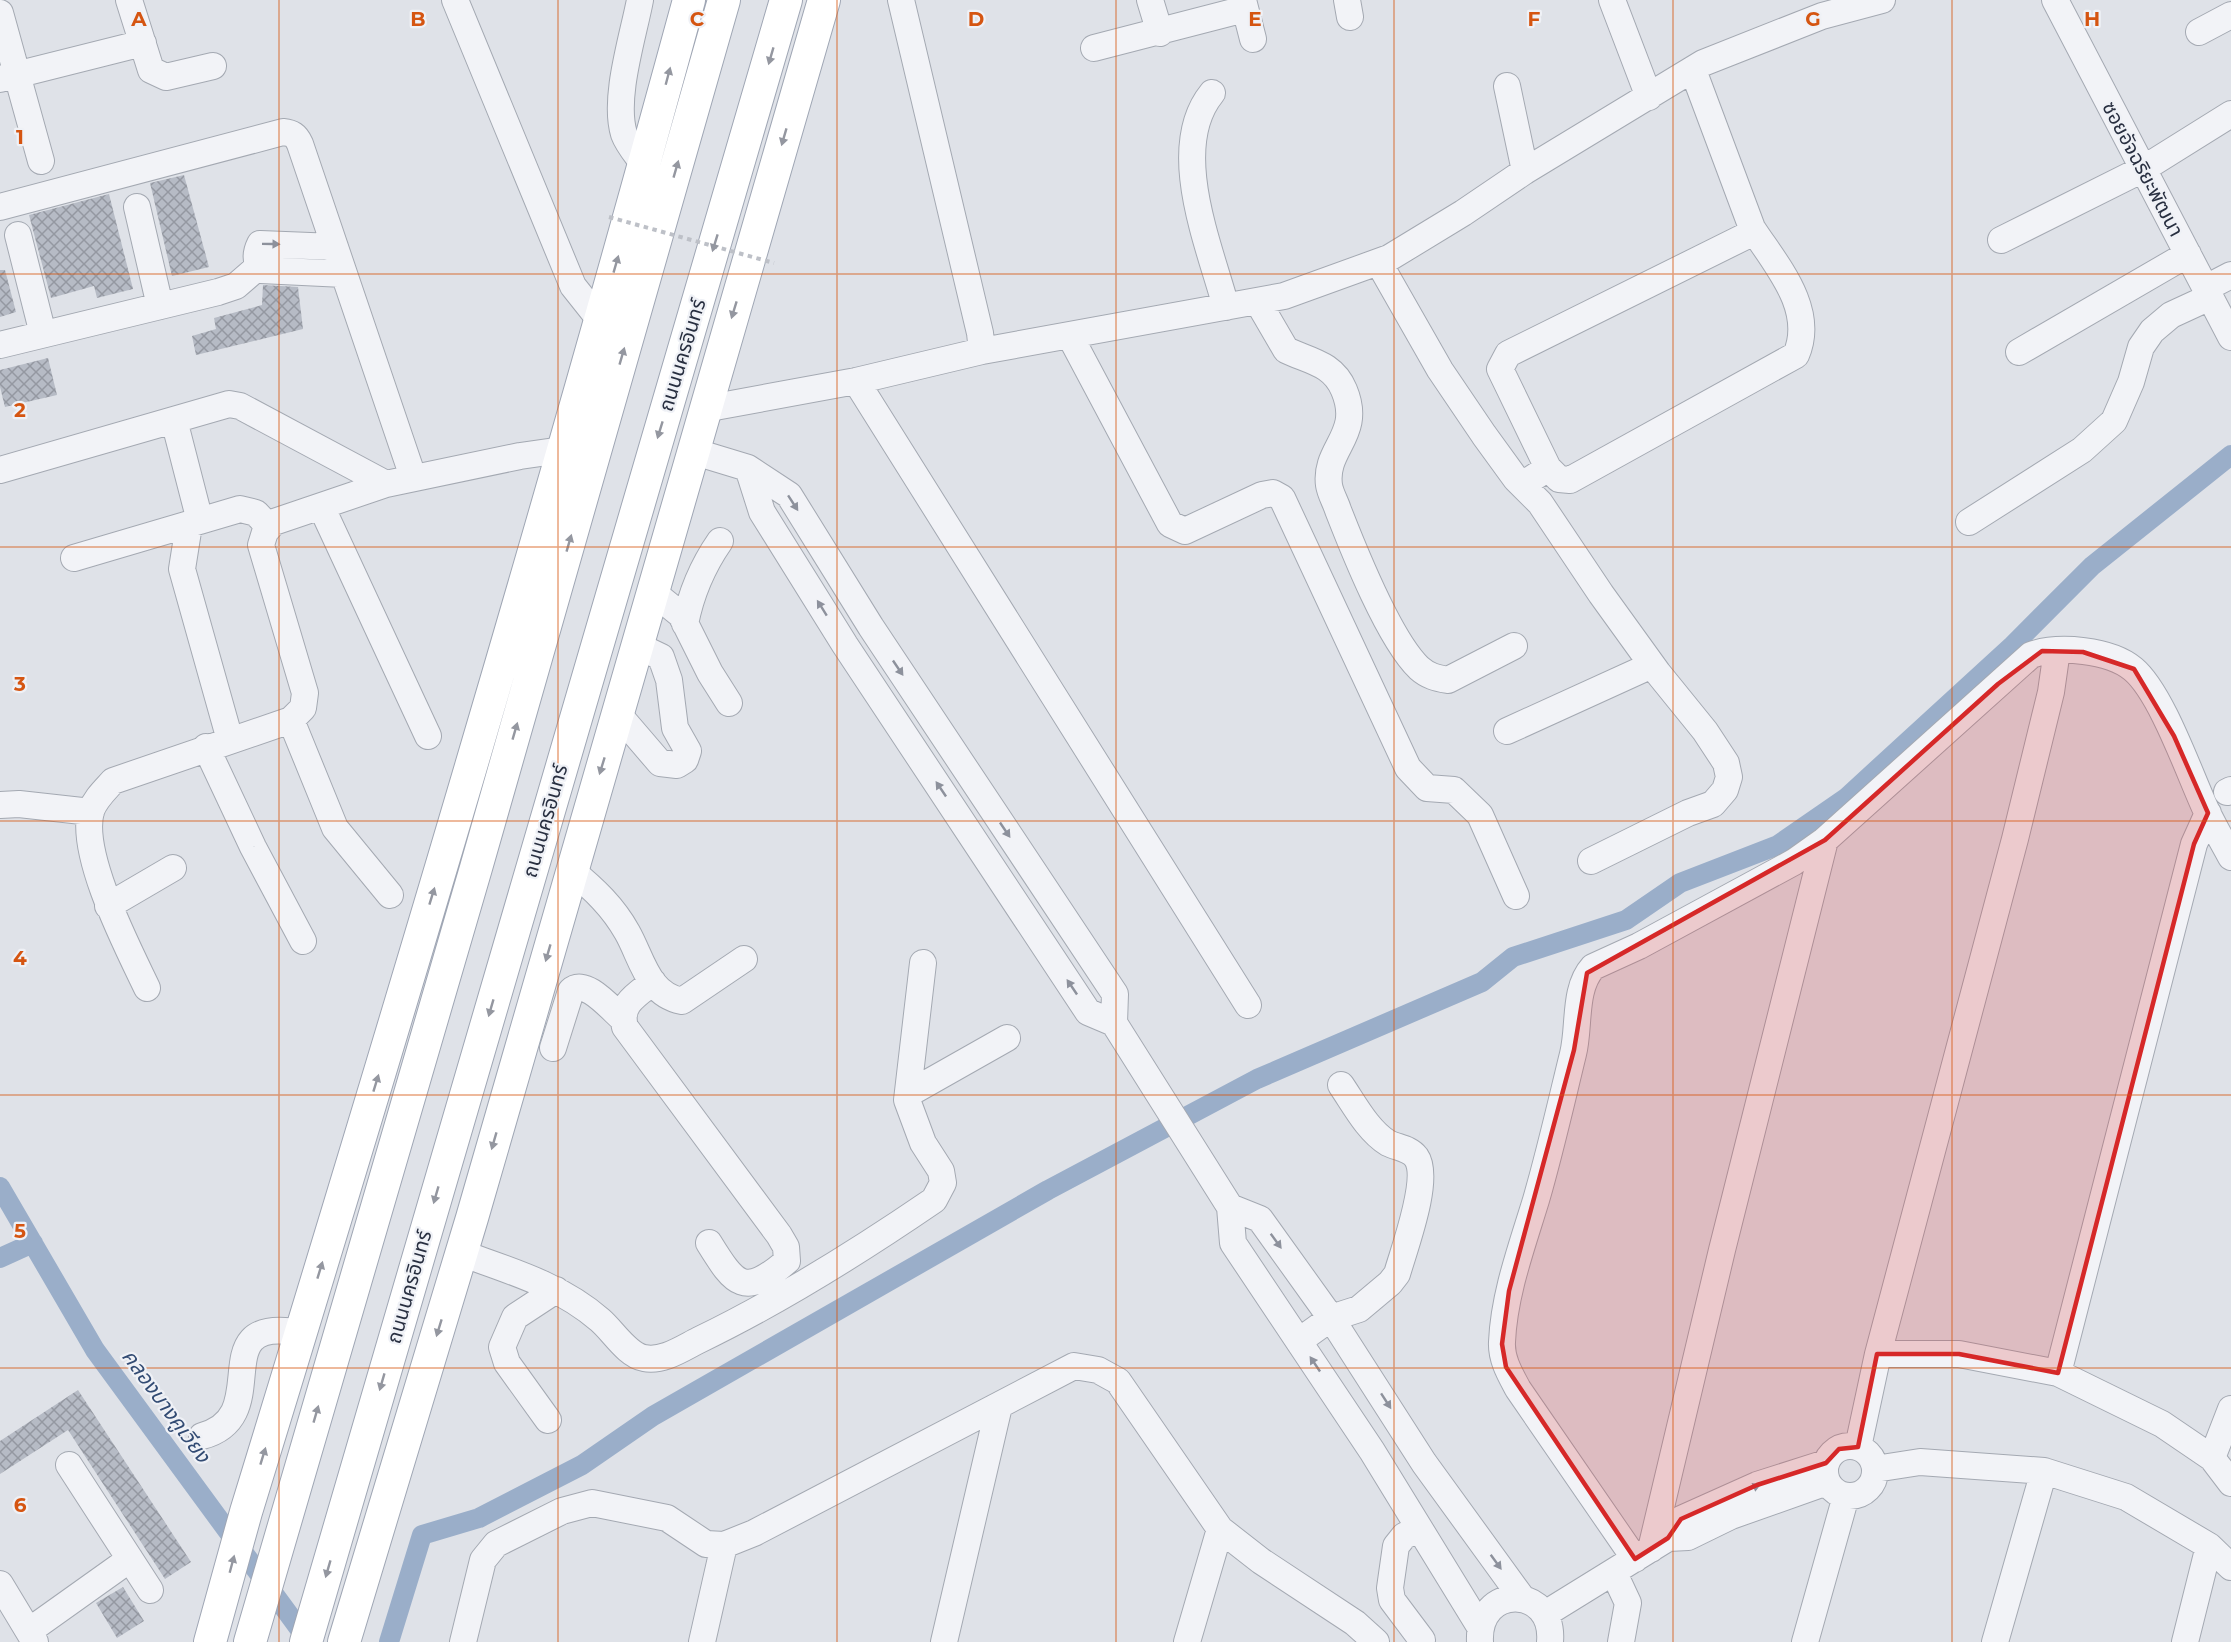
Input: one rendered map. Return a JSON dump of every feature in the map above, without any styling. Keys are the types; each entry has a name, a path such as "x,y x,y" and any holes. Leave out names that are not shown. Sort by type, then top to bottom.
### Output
{"main road":[{"path":"214,1629 246,1512 495,684 689,0"},
{"path":"250,1642 476,868 724,0"},
{"name":"ถนนนครอินทร์","path":"306,1642 786,0"},
{"name":"ถนนนครอินทร์","path":"344,1642 654,593 704,409 824,0"},
{"path":"571,730 672,529"},
{"path":"476,868 495,684"}],"street":[{"path":"129,0 151,70 159,76 166,77 213,66"},
{"path":"455,0 573,286 600,320"},
{"path":"640,0 622,94 621,114 624,135 644,165"},
{"path":"900,0 980,333 982,351"},
{"path":"1150,0 1160,33"},
{"path":"1612,0 1648,97"},
{"path":"704,409 856,381 982,351 1284,296 1379,263 1463,213 1525,171 1693,70 1820,8 1882,0"},
{"name":"ซอยอัจฉริยะพัฒนา","path":"2055,0 2231,337"},
{"path":"1094,48 1160,33 1244,5 1253,39"},
{"path":"0,13 9,76 41,161"},
{"path":"2199,32 2231,15"},
{"path":"9,76 143,43"},
{"path":"1693,70 1752,228 1791,288 1802,320 1803,333 1796,355 1570,480 1559,479 1548,468 1500,369 1503,360 1508,354 1748,235 1752,228"},
{"path":"1507,86 1525,171"},
{"path":"1212,93 1196,118 1191,161 1199,208 1227,307"},
{"path":"2001,240 2143,169 2231,114"},
{"path":"0,207 283,132 297,137 413,477"},
{"path":"137,207 160,306"},
{"path":"18,235 43,334"},
{"path":"335,247 260,244 256,251 261,270 344,274"},
{"path":"2019,352 2188,254"},
{"path":"1379,263 1440,370 1522,485 1540,504 1652,665 1705,731 1726,763 1729,777 1725,790 1713,804 1688,813 1592,861"},
{"path":"0,345 236,286 259,266"},
{"path":"1969,522 2082,450 2114,421 2131,382 2141,347 2152,331 2171,315 2208,293 2231,275"},
{"path":"1258,302 1286,350 1309,357 1326,367 1336,376 1344,390 1350,412 1348,430 1331,466 1329,485 1350,542 1400,646 1425,673 1448,680 1514,646"},
{"path":"1070,336 1170,524 1185,531 1262,495 1273,493 1282,498 1408,768 1427,788 1454,790 1480,815 1516,896"},
{"path":"856,381 1248,1005"},
{"path":"0,470 229,404 240,406 386,484"},
{"path":"174,420 195,523 182,569 218,744 253,847 303,941"},
{"path":"147,988 108,906 92,850 91,812 99,796 113,781 291,720 303,708 305,693 261,545 269,526 274,522 322,508 386,484 562,450"},
{"path":"692,451 748,468 789,495 871,627 1114,994 1114,1023 1230,1207 1233,1243 1372,1451 1480,1634"},
{"path":"748,468 762,512 845,645 1088,1012 1114,1023"},
{"path":"1522,485 1548,468"},
{"path":"322,508 428,736"},
{"path":"74,558 244,509 256,513 269,526"},
{"path":"685,624 690,598 705,563 720,541"},
{"path":"792,560 819,544"},
{"path":"654,593 681,615 729,703"},
{"path":"845,645 871,627"},
{"path":"618,714 660,763 677,765 685,760 688,751 675,728 669,680 661,657 638,646"},
{"path":"1858,1447 1878,1354 2052,692 2057,650"},
{"path":"1642,1555 1518,1389 1506,1366 1502,1344 1509,1291 1540,1186 1574,1050 1582,987 1593,966 1639,946 1794,862 1825,840 2031,655 2057,650 2106,657 2134,669 2146,684 2174,736 2208,813 2231,857"},
{"path":"1507,731 1652,665"},
{"path":"291,720 335,828 390,895"},
{"path":"0,805 19,804 91,812"},
{"path":"2058,1373 2190,860 2208,813"},
{"path":"1621,1642 1628,1603 1722,1250 1825,840"},
{"path":"1000,879 1026,862"},
{"path":"108,906 173,868"},
{"path":"572,871 599,893 627,932 644,972 672,999 682,1001 744,959"},
{"path":"461,1252 555,1290 589,1311 634,1354 644,1358 666,1356 762,1308 839,1265 934,1200 941,1192 943,1183 941,1171 923,1143 910,1113 908,1094 923,963"},
{"path":"653,982 628,1002 623,1019 625,1027 779,1235 786,1247 787,1261 762,1278 748,1284 741,1283 730,1276 709,1243"},
{"path":"554,1048 571,991 575,987 580,986 590,991 623,1019"},
{"path":"908,1094 1007,1038"},
{"path":"1299,1341 1331,1318 1359,1309 1390,1283 1397,1274 1416,1207 1421,1168 1409,1150 1387,1142 1365,1120 1341,1085"},
{"path":"1230,1207 1260,1219 1331,1318 1424,1463 1522,1598"},
{"path":"548,1420 507,1363 502,1347 515,1317 555,1290"},
{"path":"202,1436 218,1432 232,1417 240,1392 246,1349 251,1339 268,1330 279,1329 301,1333"},
{"path":"1878,1354 1959,1354 2058,1373 2162,1424 2212,1458 2231,1483"},
{"path":"463,1642 483,1560 489,1551 496,1544 576,1506 592,1503 667,1518 706,1544 724,1545 754,1533 1074,1366 1098,1370 1118,1381 1220,1529 1261,1561 1355,1623 1376,1642"},
{"path":"944,1642 999,1406"},
{"path":"2212,1458 2231,1409"},
{"path":"1545,1614 1642,1555 1688,1537 1731,1516 1833,1480 1861,1494 1869,1488 1874,1479 1875,1469 1866,1452 1858,1447 1839,1449 1833,1480 1805,1642"},
{"path":"1875,1469 1920,1462 2044,1471 2126,1497 2209,1546 2231,1567"},
{"path":"1391,1485 1424,1463"},
{"path":"69,1465 150,1590"},
{"path":"1995,1642 2044,1471"},
{"path":"1187,1642 1220,1529"},
{"path":"1418,1529 1404,1536 1396,1546 1390,1588 1392,1600 1422,1640"},
{"path":"702,1642 724,1545"},
{"path":"2185,1642 2209,1546"},
{"path":"0,1584 7,1613 32,1637 130,1559"},
{"path":"1480,1634 1485,1614 1495,1604 1508,1599 1522,1598 1535,1604 1545,1614 1550,1627 1550,1642"}],"path":[{"path":"609,216 774,263"}],"highlighted area":[{"path":"2042,651 2083,652 2134,669 2174,736 2208,813 2194,844 2058,1373 1959,1354 1877,1354 1858,1447 1839,1449 1826,1463 1757,1485 1681,1519 1668,1538 1635,1559 1506,1367 1502,1344 1509,1291 1574,1050 1587,973 1825,840 1998,684"}],"building":[{"path":"184,175 209,267 172,276 150,183"},
{"path":"109,194 133,289 97,298 94,286 51,298 29,215"},
{"path":"0,270 5,270 16,312 0,317"},
{"path":"263,285 298,287 303,329 196,355 192,336 216,329 214,318 262,305"},
{"path":"48,358 57,395 5,407 0,387 0,370"},
{"path":"78,1390 191,1562 165,1579 68,1430 0,1474 0,1441"},
{"path":"123,1587 144,1621 117,1638 96,1603"}],"waterway":[{"path":"389,1642 422,1535 479,1518 582,1465 653,1416 1048,1190 1257,1079 1482,982 1513,957 1626,920 1680,883 1778,845 1846,798 2013,645 2092,566 2231,455"},
{"name":"คลองบางคูเวียง","path":"0,1187 95,1350 309,1642"},
{"path":"0,1258 33,1243"}]}
